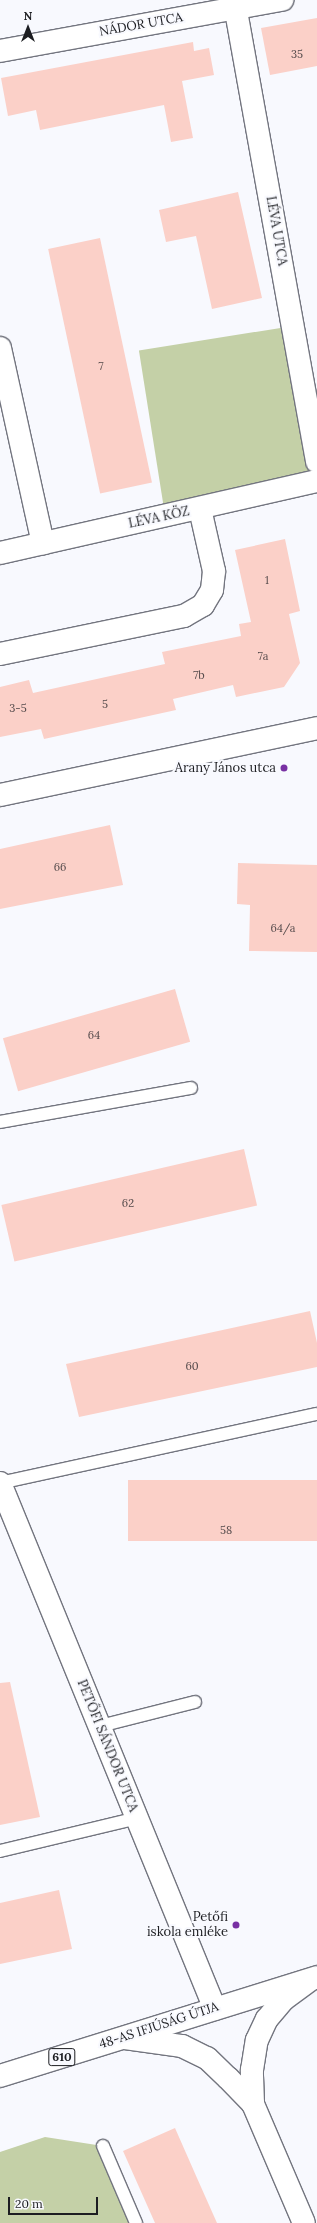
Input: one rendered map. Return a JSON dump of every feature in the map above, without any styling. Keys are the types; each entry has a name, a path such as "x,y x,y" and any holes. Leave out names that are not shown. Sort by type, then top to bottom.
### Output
{"street":[{"name":"NÁDOR UTCA","path":"0,51 235,4 282,0"},
{"name":"LÉVA UTCA","path":"235,4 317,462"},
{"path":"0,348 43,543"},
{"name":"LÉVA KÖZ","path":"0,553 200,510 317,481"},
{"path":"0,654 184,616 203,605 212,590 214,571 200,510"},
{"path":"0,795 317,728"},
{"name":"PETŐFI SÁNDOR UTCA","path":"0,1483 215,2009"},
{"path":"304,2223 253,2104 252,2070 257,2040 267,2019 284,1999 314,1977"},
{"name":"48-AS IFJÚSÁG ÚTJA","path":"0,2076 125,2038 314,1977"},
{"path":"125,2038 182,2046 201,2055 253,2104"}],"lane":[{"path":"0,1122 191,1088"},
{"path":"0,1483 317,1414"},
{"path":"100,1726 195,1702"},
{"path":"0,1851 137,1818"},
{"path":"103,2146 136,2223"}],"green space":[{"path":"293,326 317,481 163,505 139,350"},
{"path":"45,2137 103,2146 136,2223 0,2223 0,2152"}],"building":[{"path":"317,18 317,66 270,75 261,28"},
{"path":"193,42 194,51 209,48 214,75 182,81 193,138 171,142 164,105 40,130 36,110 8,116 1,78"},
{"path":"238,192 262,298 212,309 196,236 166,242 159,210"},
{"path":"100,238 152,483 100,494 48,249"},
{"path":"285,539 300,611 289,614 300,663 284,687 236,697 233,685 173,699 176,710 44,739 41,729 0,737 0,687 29,680 33,693 165,664 162,652 241,636 239,624 251,622 235,550"},
{"path":"110,825 123,885 0,909 0,849"},
{"path":"238,863 317,865 317,952 249,951 250,905 237,904"},
{"path":"175,989 190,1042 18,1091 3,1038"},
{"path":"244,1149 257,1206 14,1262 1,1205"},
{"path":"310,1311 317,1343 317,1367 79,1417 66,1364"},
{"path":"128,1480 317,1480 317,1541 128,1541"},
{"path":"10,1682 40,1817 0,1825 0,1683"},
{"path":"59,1890 72,1949 0,1964 0,1903"},
{"path":"175,2128 217,2223 155,2223 123,2151"}],"place":[{"name":"Arany János utca","path":"284,768"},
{"name":"Petőfi iskola emléke","path":"236,1925"}]}
